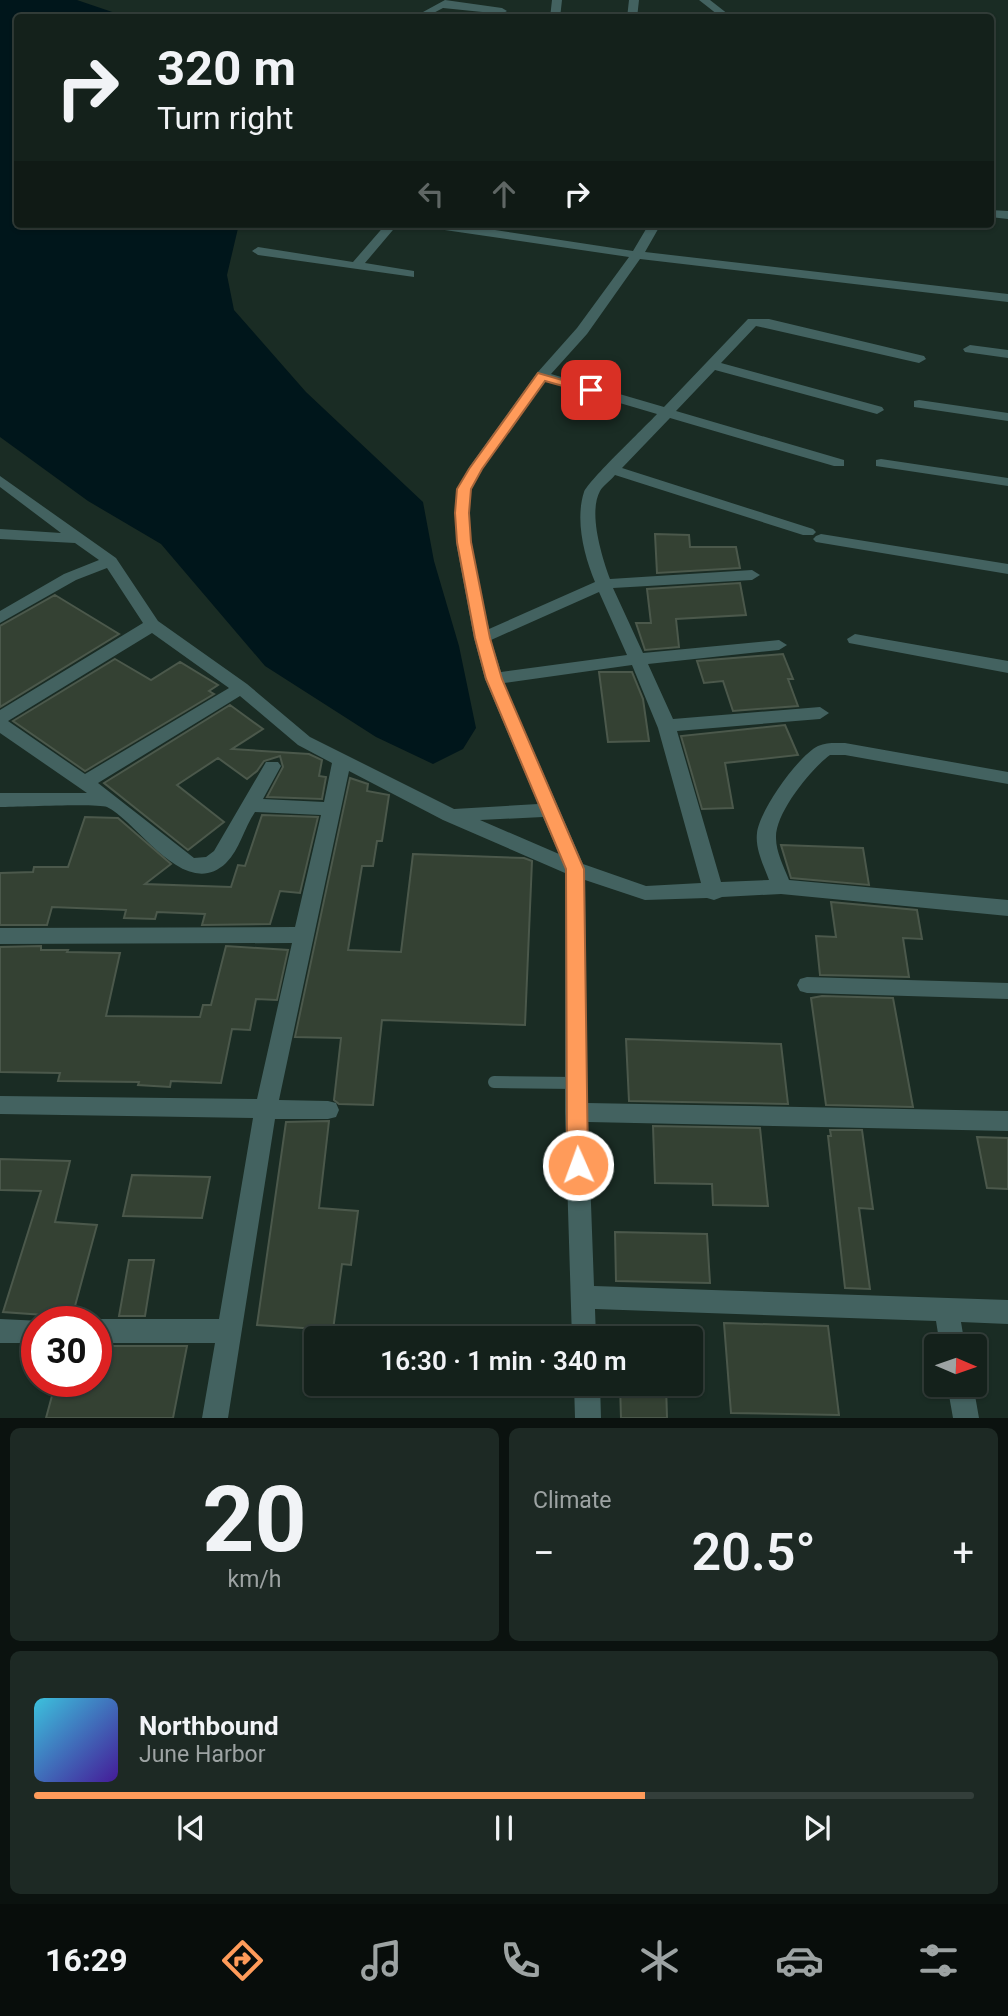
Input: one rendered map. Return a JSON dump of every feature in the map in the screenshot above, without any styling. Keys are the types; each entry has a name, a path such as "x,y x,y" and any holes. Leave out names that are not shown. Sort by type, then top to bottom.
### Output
{"street":[{"path":"424,14 453,0"},
{"path":"704,0 723,14"},
{"path":"442,5 495,14"},
{"path":"357,265 389,228"},
{"path":"458,228 637,255 1008,298"},
{"path":"583,1326 576,1112 575,869 494,679 482,638 464,542 464,489 542,376 582,331 637,255 653,228"},
{"path":"258,251 410,274"},
{"path":"714,893 666,726 591,550 587,506 592,491 747,326 760,321 919,359"},
{"path":"970,349 1008,354"},
{"path":"710,364 877,410"},
{"path":"542,376 839,463"},
{"path":"919,404 1008,416"},
{"path":"881,463 1008,482"},
{"path":"611,469 814,535 1008,569"},
{"path":"0,480 110,561 152,625 241,688 304,741 450,815 575,869 645,893 714,893 781,887 1008,908"},
{"path":"0,534 78,538"},
{"path":"0,618 70,577 110,561"},
{"path":"482,638 604,584 752,575"},
{"path":"0,718 152,625"},
{"path":"855,639 1008,667"},
{"path":"494,679 639,659 779,645"},
{"path":"86,782 241,688"},
{"path":"666,726 820,713"},
{"path":"0,724 86,782 189,865 204,868 219,860 272,766"},
{"path":"781,887 766,837 767,825 772,814 814,758 826,749 845,749 1008,778"},
{"path":"215,1418 267,1108 342,760"},
{"path":"0,800 110,800"},
{"path":"250,805 333,809"},
{"path":"450,815 549,810"},
{"path":"0,936 303,935"},
{"path":"807,985 1008,991"},
{"path":"0,1105 328,1110"},
{"path":"576,1112 1008,1121"},
{"path":"582,1297 1008,1312"},
{"path":"946,1310 951,1334"},
{"path":"0,1331 21,1331"},
{"path":"112,1331 231,1331"},
{"path":"587,1396 588,1418"},
{"path":"962,1397 966,1418"}],"lane":[{"path":"494,1082 576,1083"}],"water":[{"path":"0,0 77,0 118,14 14,14 14,228 238,228 227,275 234,310 306,392 423,502 434,561 459,646 476,728 463,749 433,764 376,737 265,666 161,544 88,501 0,437"}],"building":[{"path":"655,534 689,535 690,547 736,547 740,568 657,573"},
{"path":"740,583 746,615 676,619 679,647 645,650 636,623 651,623 647,589"},
{"path":"55,595 119,634 0,707 0,626"},
{"path":"783,654 793,679 788,679 798,706 733,711 723,681 704,683 697,661"},
{"path":"115,659 151,680 180,662 218,685 209,691 214,694 85,771 13,721"},
{"path":"599,672 632,672 643,699 649,741 608,742"},
{"path":"230,705 263,729 232,749 309,754 322,760 319,776 326,777 322,799 267,797 283,767 280,756 264,761 247,779 218,758 177,785 224,822 188,850 104,783"},
{"path":"785,725 798,755 725,763 733,808 702,809 681,736"},
{"path":"350,778 368,784 367,791 389,795 382,841 377,841 373,866 362,866 348,950 401,952 413,854 524,858 532,861 525,1025 382,1020 373,1105 339,1104 334,1100 341,1038 295,1037"},
{"path":"262,815 318,817 300,893 280,891 270,924 202,925 205,914 157,912 155,919 124,918 126,910 52,907 47,925 0,925 0,873 33,872 34,867 68,867 85,817 118,818 171,864 145,884 231,887 238,865 245,866"},
{"path":"781,845 863,848 869,885 791,878"},
{"path":"831,902 917,910 922,939 903,938 909,977 820,975 816,936 836,937"},
{"path":"41,946 41,950 120,953 106,1016 200,1017 203,1005 211,1005 226,946 288,950 277,1000 256,999 250,1030 232,1029 221,1083 171,1081 170,1087 138,1085 139,1082 58,1081 60,1073 0,1072 0,947"},
{"path":"811,998 893,998 913,1107 826,1105"},
{"path":"626,1039 781,1044 788,1104 629,1101"},
{"path":"329,1121 319,1208 358,1211 351,1265 342,1264 334,1326 304,1328 257,1325 286,1122"},
{"path":"653,1126 760,1128 768,1206 713,1205 712,1184 655,1183"},
{"path":"830,1130 862,1130 873,1209 859,1208 870,1289 845,1288 828,1136 831,1136"},
{"path":"977,1137 1008,1138 1008,1189 987,1188"},
{"path":"0,1159 70,1161 55,1222 97,1225 75,1306 21,1306 21,1313 3,1312 41,1191 0,1190"},
{"path":"132,1175 210,1177 202,1218 123,1216"},
{"path":"615,1232 707,1234 710,1283 616,1281"},
{"path":"129,1260 154,1260 145,1316 119,1316"},
{"path":"724,1323 828,1326 839,1415 731,1413"},
{"path":"112,1346 187,1346 173,1418 46,1418 52,1397 112,1397"},
{"path":"620,1396 666,1396 667,1418 621,1418"}],"route":[{"path":"578,1165 575,869 494,679 482,638 464,542 462,513 464,489 475,469 542,376 591,390"}]}
